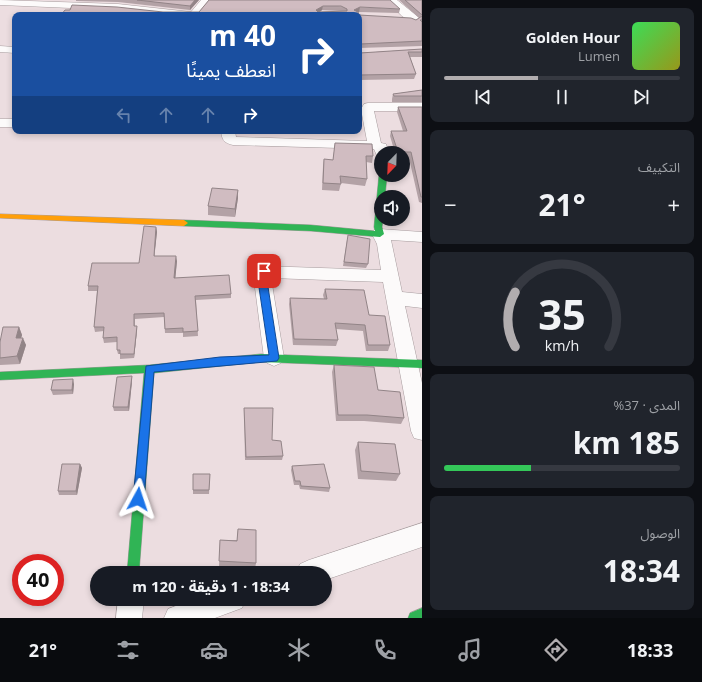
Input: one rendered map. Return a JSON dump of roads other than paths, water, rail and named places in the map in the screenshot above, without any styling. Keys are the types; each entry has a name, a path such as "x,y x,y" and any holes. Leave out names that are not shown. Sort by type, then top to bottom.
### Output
{"main road":[{"path":"0,216 310,228 380,234 378,227 382,182"},
{"path":"0,376 149,369 212,362 274,358 416,364"},
{"path":"134,566 149,369"},
{"path":"414,618 422,615"}],"street":[{"path":"196,12 206,0"},
{"path":"391,0 422,25"},
{"path":"0,2 132,4 153,12"},
{"path":"397,17 412,18"},
{"path":"0,49 12,50"},
{"path":"377,146 367,109 368,107 422,107"},
{"path":"0,123 12,123"},
{"path":"228,134 229,139 233,141 374,149"},
{"path":"380,234 422,237"},
{"path":"380,234 385,244 394,298 416,364 422,431"},
{"path":"274,358 262,272 391,276"},
{"path":"394,298 422,301"},
{"path":"329,566 422,534"},
{"path":"129,618 130,606"},
{"path":"177,618 212,606"}]}
